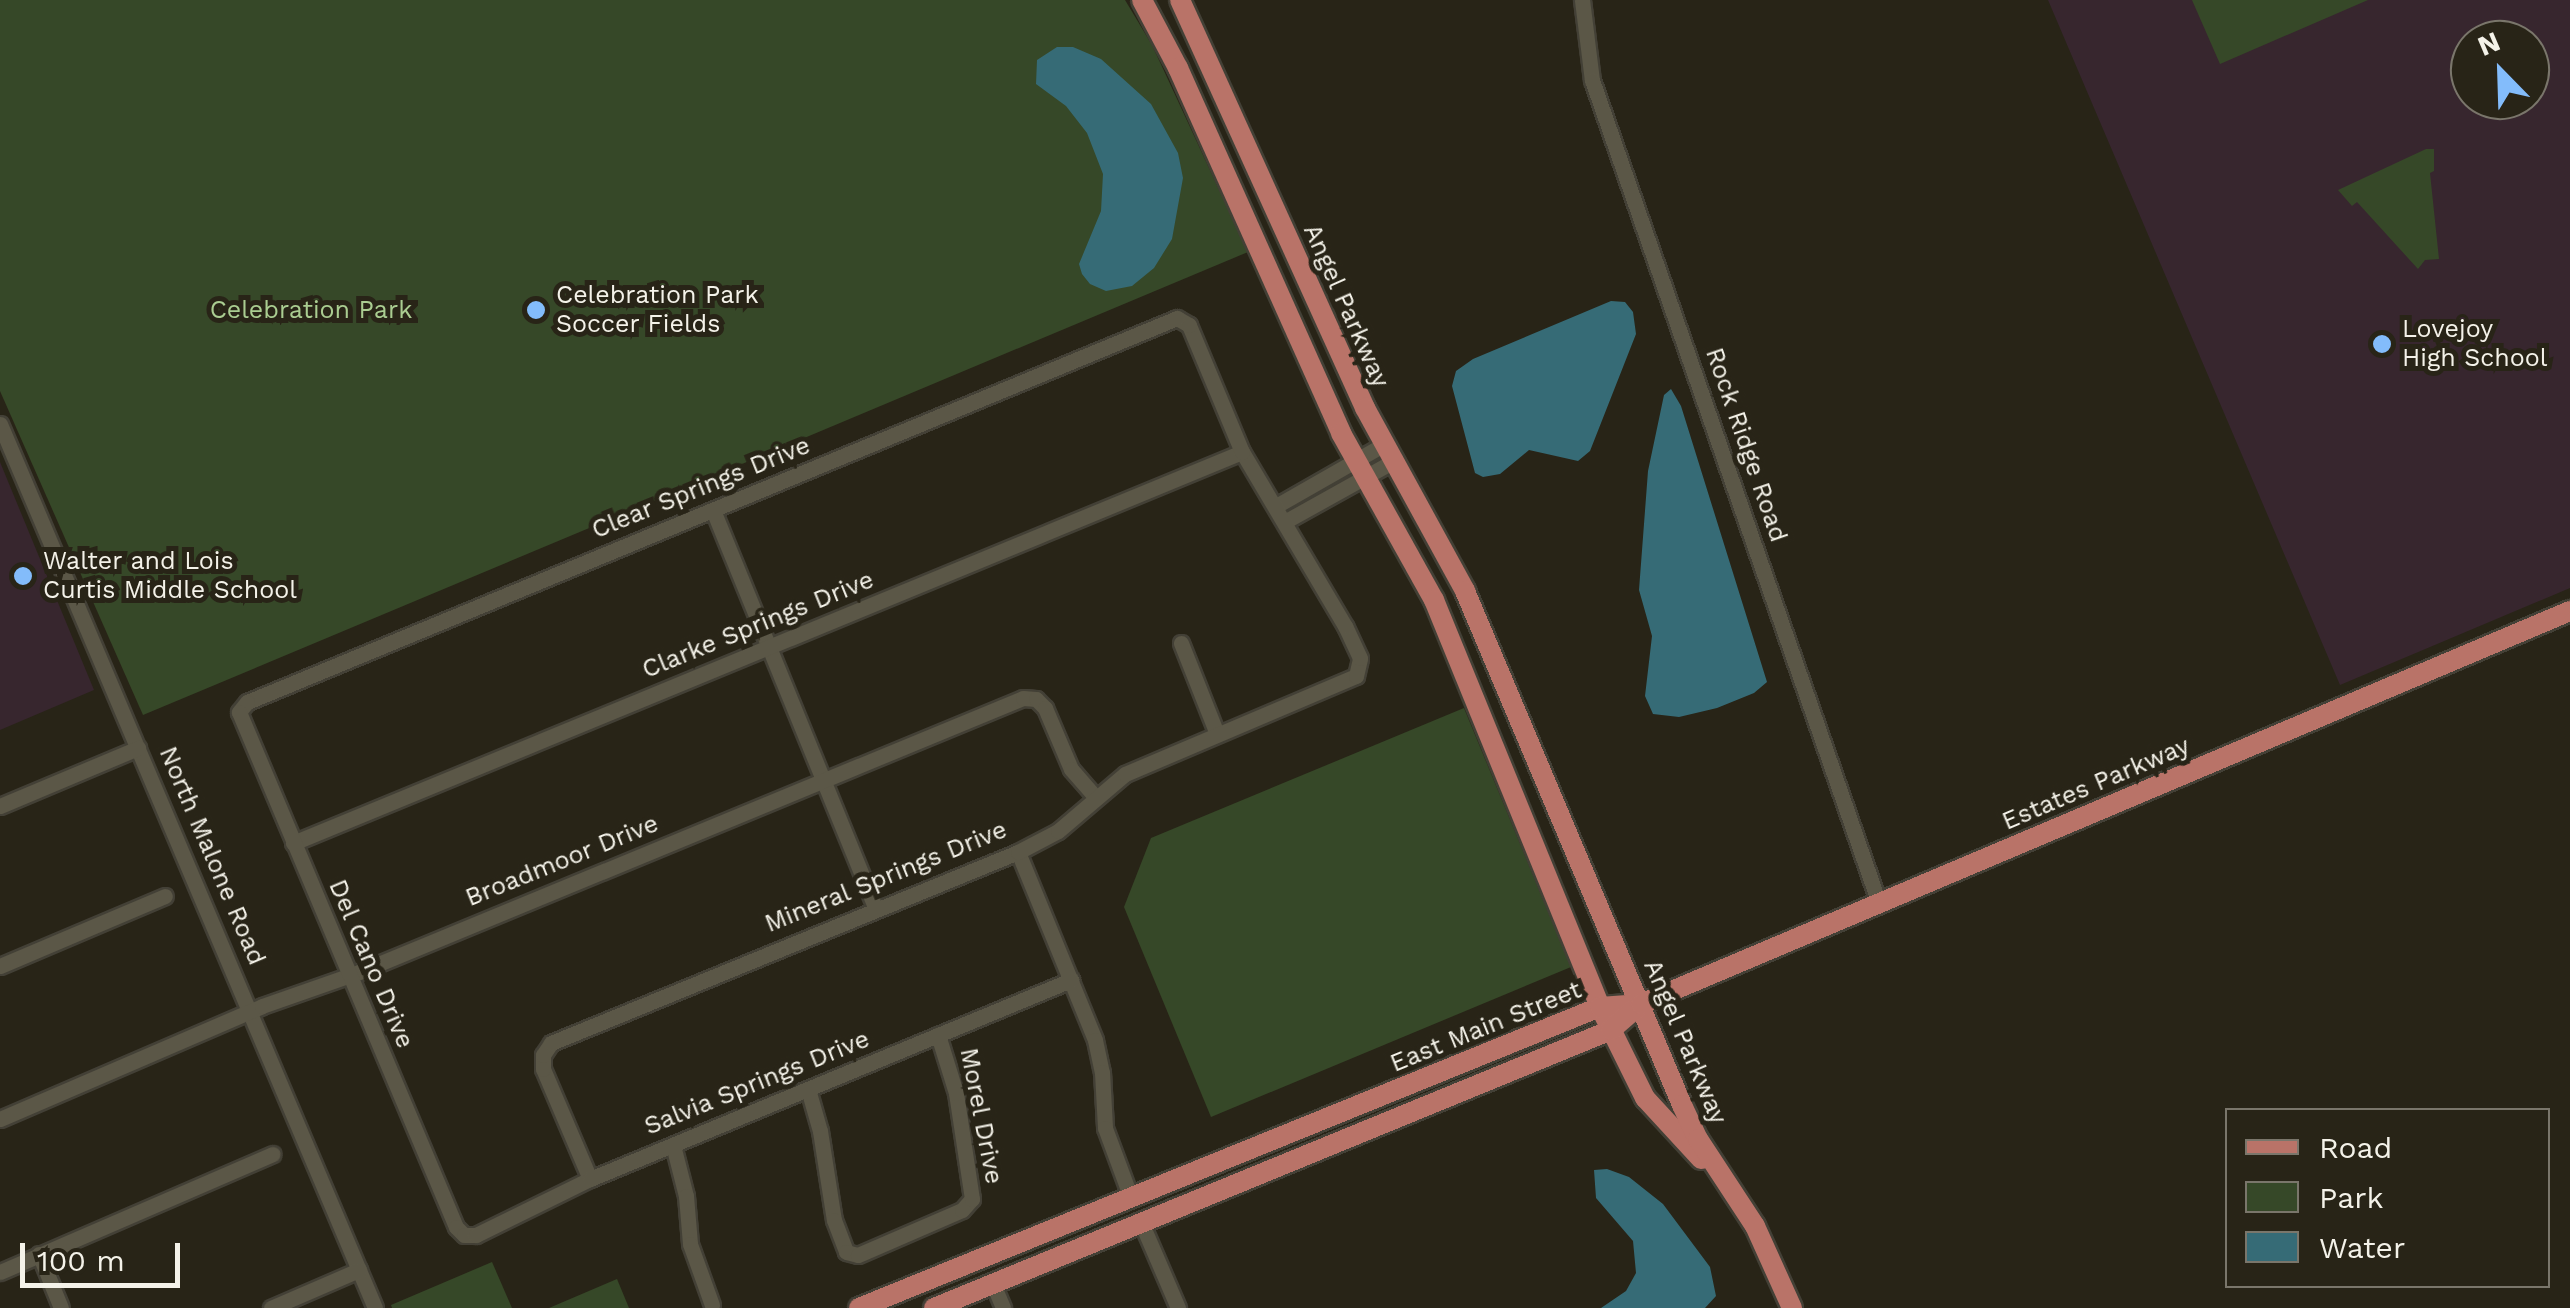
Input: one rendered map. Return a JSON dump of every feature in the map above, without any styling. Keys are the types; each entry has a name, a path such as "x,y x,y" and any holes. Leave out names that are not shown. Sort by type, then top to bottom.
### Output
{"main road":[{"name":"Angel Parkway","path":"1142,0 1178,68 1306,358 1434,600 1611,1030 1645,1098 1740,1201"},
{"name":"Angel Parkway","path":"1180,0 1387,453 1465,591 1698,1139 1740,1201"},
{"name":"Estates Parkway","path":"1641,1004 2570,611"},
{"name":"East Main Street","path":"859,1308 1600,1007 1641,1004"},
{"name":"East Main Street","path":"934,1308 1611,1030 1641,1004"},
{"path":"1377,1126 1381,1110 1465,1063"},
{"path":"1131,1198 1141,1222"},
{"path":"1740,1201 1792,1308"}],"street":[{"name":"Rock Ridge Road","path":"1582,0 1592,80 1880,903"},
{"name":"Clear Springs Drive","path":"241,708 247,702 1173,319 1189,325 1242,452"},
{"name":"North Malone Road","path":"0,424 375,1308"},
{"path":"1242,452 1286,521 1387,453"},
{"name":"Clarke Springs Drive","path":"293,843 1242,452"},
{"path":"1276,506 1361,468"},
{"path":"713,510 876,908"},
{"name":"Mineral Springs Drive","path":"590,1179 543,1069 542,1055 550,1043 1018,852 1058,831 1125,774 1350,680 1359,671 1360,658 1286,521"},
{"path":"1180,644 1218,734"},
{"name":"Broadmoor Drive","path":"0,1119 251,1011 349,976 1030,698 1045,708 1071,768 1094,797"},
{"name":"Del Cano Drive","path":"241,708 241,721 349,976 456,1227 464,1234"},
{"path":"0,806 138,748"},
{"path":"1018,852 1100,1055 1105,1128 1131,1198"},
{"path":"0,966 165,896"},
{"name":"Salvia Springs Drive","path":"464,1234 476,1235 590,1179 1071,980"},
{"name":"Morel Drive","path":"808,1089 820,1131 834,1220 846,1252 858,1255 962,1210 972,1199 956,1093 938,1035"},
{"path":"673,1145 686,1196 690,1244 712,1305"},
{"path":"0,1272 274,1154"},
{"path":"1141,1222 1178,1308"},
{"path":"39,1254 61,1308"},
{"path":"271,1308 359,1270"},
{"path":"993,1284 1003,1308"}],"shaded area":[{"name":"Lovejoy High School","path":"2048,0 2570,0 2570,588 2340,685"},
{"name":"Walter and Lois Curtis Middle School","path":"0,462 94,690 0,730"}],"green space":[{"name":"Celebration Park","path":"0,0 1125,0 1152,45 1248,252 143,715 0,391"},
{"path":"2192,0 2368,0 2220,64"},
{"path":"2426,149 2434,149 2434,171 2430,173 2439,259 2425,260 2418,269 2357,202 2352,206 2338,190"},
{"path":"1464,708 1571,967 1211,1117 1124,907 1151,838"},
{"path":"492,1262 512,1308 392,1308 391,1305"},
{"path":"617,1279 629,1308 549,1308"}],"water":[{"path":"1057,47 1073,47 1101,59 1151,104 1178,153 1183,178 1172,239 1154,268 1132,286 1106,291 1090,284 1082,274 1079,264 1101,211 1103,174 1087,133 1066,106 1036,84 1037,60"},
{"path":"1611,301 1625,302 1633,312 1636,334 1590,451 1578,461 1529,450 1500,474 1483,477 1475,473 1452,386 1456,371 1473,359"},
{"path":"1671,389 1681,406 1767,682 1754,693 1717,708 1679,717 1653,714 1645,696 1652,636 1639,590 1648,471 1664,395"},
{"path":"1607,1169 1629,1177 1663,1204 1710,1267 1716,1296 1705,1308 1601,1308 1626,1291 1636,1273 1633,1241 1596,1198 1594,1170"}],"place":[{"name":"Celebration Park Soccer Fields","path":"536,310"},
{"name":"Lovejoy High School","path":"2382,344"},
{"name":"Walter and Lois Curtis Middle School","path":"23,576"}]}
